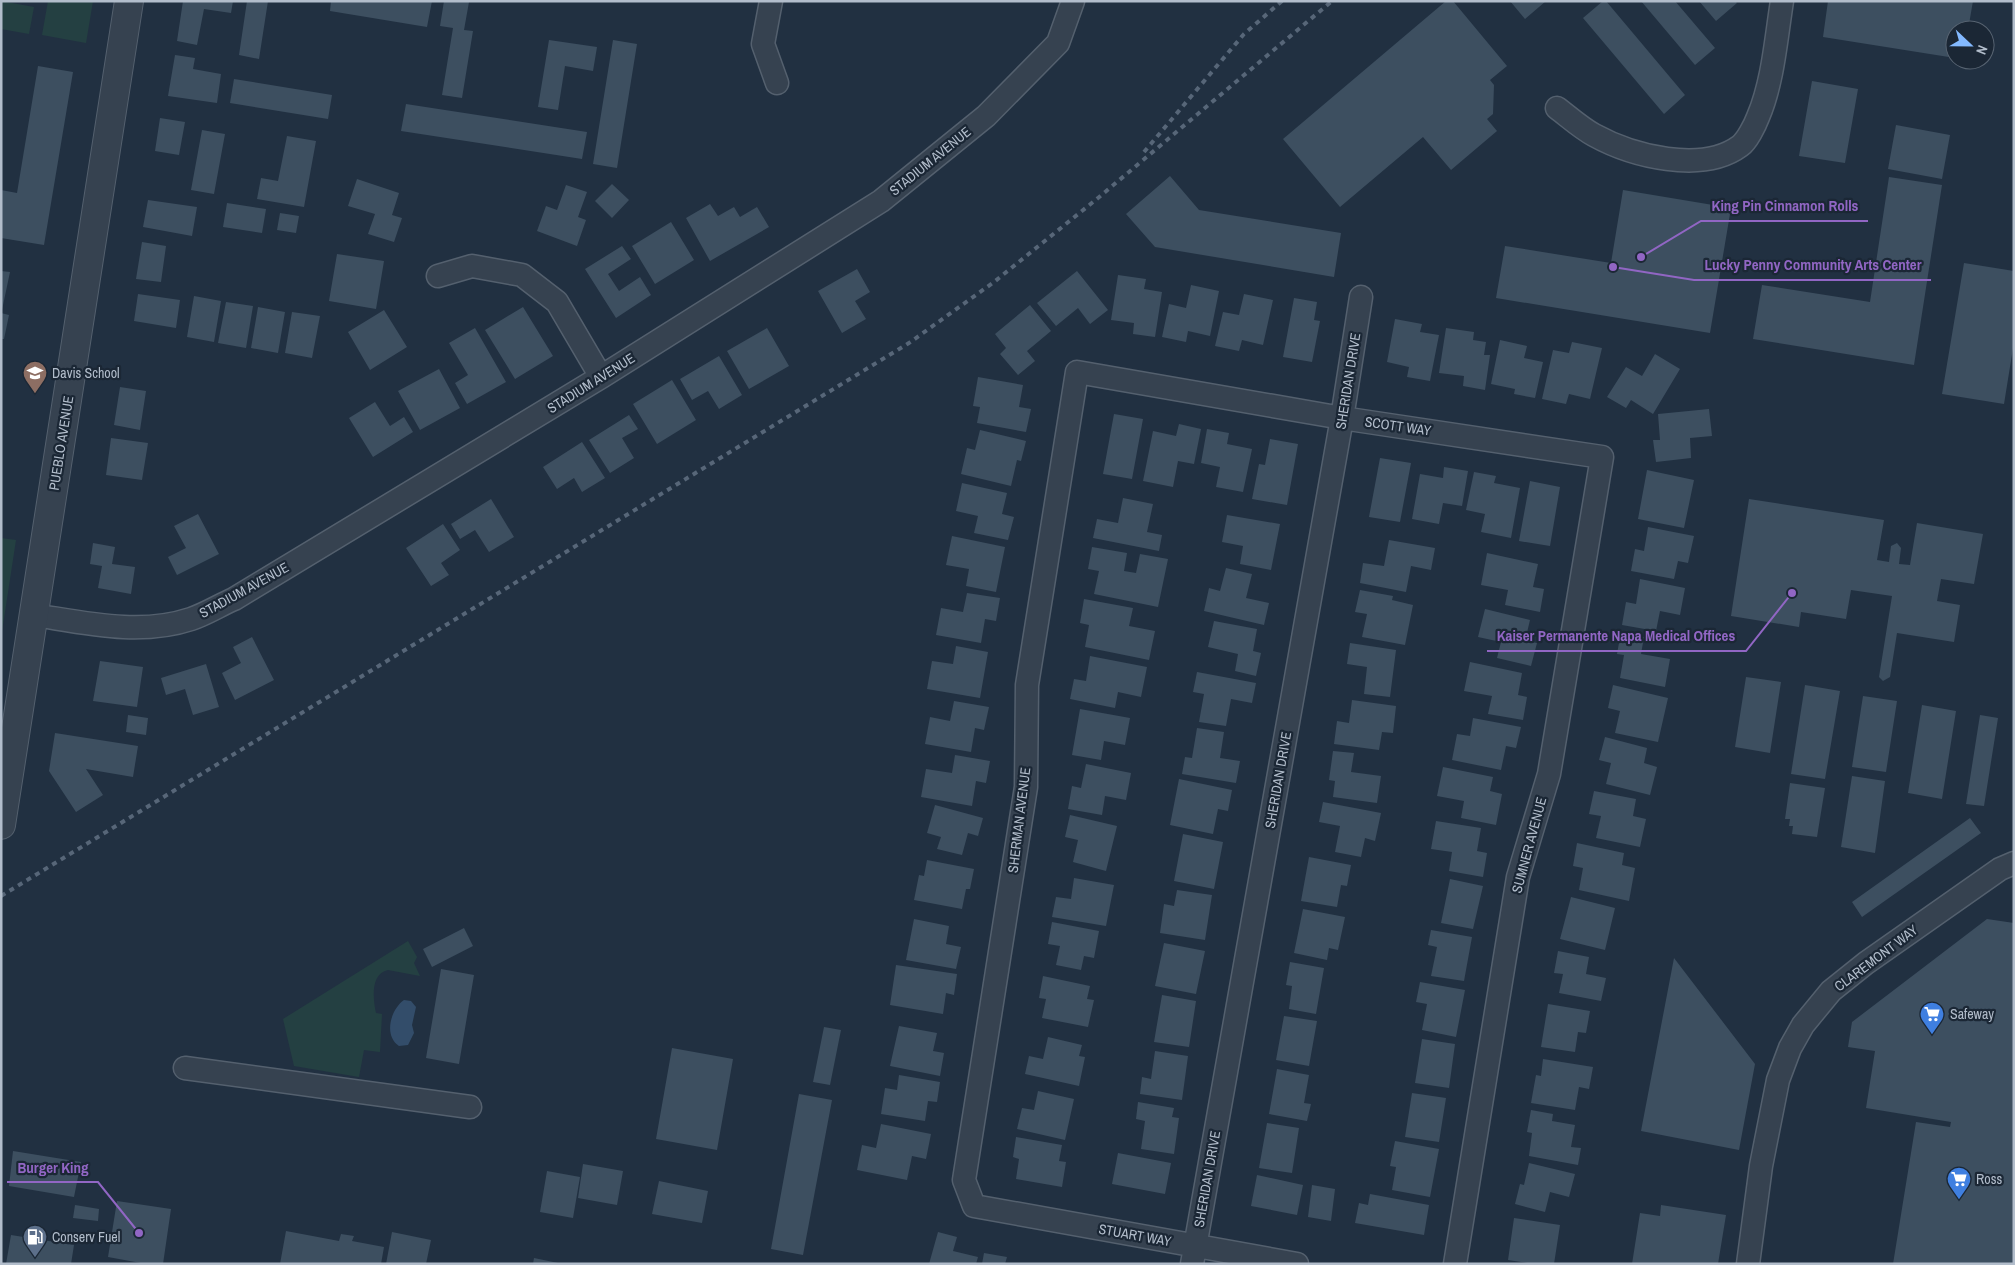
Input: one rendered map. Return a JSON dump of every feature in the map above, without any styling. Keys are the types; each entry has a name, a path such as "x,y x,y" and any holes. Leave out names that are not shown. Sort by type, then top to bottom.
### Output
{"street":[{"name":"PUEBLO AVENUE","path":"1,825 129,1"},
{"path":"771,1 763,44 777,82"},
{"name":"STADIUM AVENUE","path":"34,615 102,626 148,628 192,619 234,599 601,377 881,201 986,116 1058,43 1073,1"},
{"path":"1557,108 1594,135 1633,152 1693,162 1720,157 1742,145 1758,118 1766,91 1782,1"},
{"path":"438,276 472,266 522,275 557,302 601,377"},
{"name":"SHERIDAN DRIVE","path":"1193,1255 1362,297"},
{"name":"SCOTT WAY","path":"1077,372 1342,418 1602,457"},
{"name":"SHERMAN AVENUE","path":"974,1206 964,1180 1026,787 1027,685 1077,372"},
{"name":"SUMNER AVENUE","path":"1455,1264 1518,877 1549,774 1602,457"},
{"name":"CLAREMONT WAY","path":"1748,1264 1761,1166 1778,1080 1790,1048 1803,1025 1831,991 1866,963 2000,868 2014,863"},
{"path":"185,1068 470,1107"},
{"name":"STUART WAY","path":"974,1206 1193,1255 1297,1264"}],"green space":[{"path":"1,1 34,7 29,34 1,29"},
{"path":"48,1 93,1 86,43 42,35"},
{"path":"1,538 16,540 1,638"},
{"path":"408,941 417,957 414,963 420,976 388,970 378,976 374,988 374,1001 376,1013 382,1014 380,1052 364,1050 359,1077 294,1066 283,1019"}],"water":[{"path":"404,1000 411,1001 416,1007 412,1025 414,1033 408,1045 399,1046 394,1041 390,1029 395,1009"}],"building":[{"path":"183,1 233,1 231,13 204,9 197,45 177,41"},
{"path":"247,1 268,1 259,59 239,55"},
{"path":"331,1 432,1 427,27 330,11"},
{"path":"444,1 469,2 464,30 473,31 462,98 442,95 453,28 440,26"},
{"path":"1446,1 1453,1 1507,66 1490,80 1494,85 1493,114 1487,119 1497,131 1451,170 1423,137 1340,207 1283,139"},
{"path":"1510,1 1546,1 1525,19"},
{"path":"1603,1 1606,1 1685,95 1664,114 1583,18"},
{"path":"1641,1 1675,1 1715,48 1695,65"},
{"path":"1699,1 1735,1 1737,3 1716,21"},
{"path":"1828,1 1973,1 1970,20 1945,20 1945,56 1823,37"},
{"path":"549,40 597,47 593,71 565,66 558,110 538,107"},
{"path":"613,40 637,44 617,168 593,164"},
{"path":"175,55 195,58 193,69 221,74 217,103 168,96"},
{"path":"38,66 73,72 44,245 1,238 1,190 17,193"},
{"path":"234,79 332,95 328,119 230,103"},
{"path":"1812,81 1858,89 1845,163 1799,156"},
{"path":"406,104 587,132 582,159 401,131"},
{"path":"160,118 185,122 179,155 155,151"},
{"path":"1896,125 1950,135 1942,179 1888,169"},
{"path":"202,130 225,134 214,194 191,190"},
{"path":"287,136 316,141 304,207 257,199 261,178 278,181"},
{"path":"1170,176 1199,210 1341,233 1334,277 1155,247 1126,214"},
{"path":"1889,177 1942,185 1914,365 1753,339 1762,285 1870,302"},
{"path":"357,179 399,193 392,215 402,218 394,242 368,234 375,214 348,206"},
{"path":"612,184 629,200 612,218 595,201"},
{"path":"566,185 587,192 578,217 586,220 577,246 537,231 546,206 557,210"},
{"path":"1623,190 1731,208 1710,333 1496,298 1505,246 1611,263"},
{"path":"148,200 197,207 192,236 143,227"},
{"path":"227,203 266,209 262,233 223,227"},
{"path":"710,204 718,216 734,207 740,217 757,207 769,227 710,261 686,218"},
{"path":"280,213 299,216 296,233 277,230"},
{"path":"671,222 694,260 655,284 632,246"},
{"path":"142,242 166,246 161,282 136,279"},
{"path":"622,246 631,259 608,274 619,291 640,277 651,295 616,318 585,269"},
{"path":"337,254 384,261 376,309 329,301"},
{"path":"1964,263 2014,271 2014,342 2004,404 1942,394"},
{"path":"857,269 870,292 855,301 866,319 842,333 818,291"},
{"path":"1,271 10,272 2,310 1,310"},
{"path":"1077,271 1108,310 1090,324 1078,308 1056,326 1037,303"},
{"path":"1118,275 1146,279 1144,289 1162,292 1155,337 1133,334 1134,323 1111,320"},
{"path":"1191,285 1219,291 1210,336 1188,331 1186,342 1162,337 1169,304 1186,308"},
{"path":"138,294 180,300 176,328 134,321"},
{"path":"1244,294 1273,300 1263,345 1242,340 1239,351 1215,346 1223,312 1239,315"},
{"path":"194,296 221,301 214,342 187,337"},
{"path":"1294,298 1317,302 1314,320 1320,321 1312,362 1283,357"},
{"path":"226,302 253,306 246,348 218,343"},
{"path":"1030,305 1051,331 1027,351 1035,361 1018,375 1000,354 1006,348 995,334"},
{"path":"258,307 285,312 278,353 251,348"},
{"path":"523,307 553,356 515,379 485,330"},
{"path":"384,310 407,347 370,370 348,332"},
{"path":"292,312 320,316 312,358 285,353"},
{"path":"1,313 9,315 4,339 1,339"},
{"path":"1395,319 1422,324 1420,332 1439,335 1430,381 1407,377 1409,367 1387,362"},
{"path":"475,328 506,382 467,404 455,383 468,375 449,343"},
{"path":"767,328 789,366 749,389 727,351"},
{"path":"1446,328 1474,332 1473,340 1486,342 1484,355 1490,355 1485,390 1463,386 1464,376 1439,373"},
{"path":"1500,340 1527,346 1524,358 1543,362 1535,398 1514,394 1515,389 1491,384"},
{"path":"1572,342 1602,348 1590,399 1569,394 1566,404 1542,399 1553,350 1569,353"},
{"path":"1655,354 1680,369 1653,414 1631,400 1626,408 1607,397 1626,367 1642,376"},
{"path":"719,356 742,395 719,409 708,391 692,400 680,379"},
{"path":"439,369 460,408 420,430 398,391"},
{"path":"978,377 1023,385 1019,407 1031,409 1026,432 977,423 980,407 973,406"},
{"path":"672,380 696,420 657,444 633,404"},
{"path":"120,387 146,391 140,430 114,425"},
{"path":"375,402 390,426 404,417 413,432 373,457 349,418"},
{"path":"1709,409 1712,436 1690,438 1691,458 1656,462 1653,440 1660,440 1658,414"},
{"path":"1114,414 1143,419 1132,479 1103,474"},
{"path":"629,415 638,429 622,438 634,458 610,473 589,440"},
{"path":"1179,424 1201,429 1194,464 1178,461 1173,487 1143,481 1153,431 1176,436"},
{"path":"1207,429 1229,433 1227,444 1252,449 1243,492 1216,487 1220,467 1201,463"},
{"path":"980,430 1026,441 1021,461 1017,460 1011,486 961,474 967,448 975,450"},
{"path":"111,438 148,443 142,480 106,475"},
{"path":"1270,439 1298,444 1287,505 1252,499 1259,464 1265,465"},
{"path":"582,442 605,478 582,492 574,478 557,489 543,467"},
{"path":"1380,458 1411,463 1400,522 1369,517"},
{"path":"1444,467 1468,471 1462,506 1443,503 1439,524 1412,519 1420,474 1443,478"},
{"path":"1647,470 1694,480 1684,528 1638,519"},
{"path":"1474,472 1496,476 1494,483 1520,488 1511,538 1481,532 1485,514 1466,510"},
{"path":"1530,481 1560,487 1550,546 1519,541"},
{"path":"962,483 1007,493 1002,514 1014,517 1008,540 974,533 978,516 956,511"},
{"path":"1123,498 1153,504 1147,532 1162,535 1159,551 1093,538 1097,519 1118,523"},
{"path":"491,499 514,537 489,552 475,530 460,539 451,524"},
{"path":"1749,499 1884,520 1877,560 1889,562 1891,546 1897,543 1901,548 1899,564 1910,565 1917,523 1983,534 1974,584 1941,579 1937,601 1960,605 1954,642 1897,633 1890,677 1883,681 1879,677 1892,596 1851,590 1846,619 1801,612 1799,627 1731,616"},
{"path":"198,514 219,554 177,575 168,557 186,548 174,526"},
{"path":"1227,515 1280,524 1271,570 1240,564 1243,546 1222,542"},
{"path":"443,524 460,550 441,563 449,575 431,586 406,548"},
{"path":"1648,527 1694,536 1688,563 1678,561 1674,579 1631,571 1635,549 1644,551"},
{"path":"952,536 1005,547 996,592 966,586 969,569 946,565"},
{"path":"1389,540 1435,548 1431,570 1411,566 1406,592 1360,583 1363,563 1384,566"},
{"path":"93,543 115,547 112,564 135,567 131,594 98,588 102,566 90,564"},
{"path":"1092,547 1127,553 1124,571 1136,573 1140,554 1168,559 1158,607 1094,594 1099,571 1088,569"},
{"path":"1487,553 1538,564 1533,587 1544,589 1540,612 1505,605 1508,590 1481,585"},
{"path":"1226,568 1252,574 1246,598 1269,603 1264,625 1204,611 1209,588 1220,591"},
{"path":"1640,579 1685,588 1680,615 1660,611 1656,631 1622,625 1626,602 1636,604"},
{"path":"1360,590 1393,596 1392,600 1413,605 1405,645 1362,637 1367,614 1355,612"},
{"path":"967,593 1000,598 996,621 985,619 981,643 936,635 941,608 963,612"},
{"path":"1084,599 1133,608 1129,626 1155,631 1149,660 1085,647 1089,625 1080,623"},
{"path":"1485,609 1530,620 1525,641 1537,643 1531,666 1497,658 1501,642 1478,637"},
{"path":"1214,621 1257,629 1253,651 1261,653 1256,676 1235,671 1238,654 1208,647"},
{"path":"1621,632 1644,637 1641,654 1670,659 1665,687 1620,678 1624,655 1617,654"},
{"path":"252,637 274,680 235,700 222,673 241,663 233,647"},
{"path":"1350,643 1396,650 1390,697 1364,694 1367,667 1347,664"},
{"path":"956,646 988,652 980,698 927,689 932,661 953,664"},
{"path":"1090,656 1147,667 1141,697 1118,692 1115,708 1070,699 1074,679 1086,681"},
{"path":"100,661 143,667 137,707 93,701"},
{"path":"1470,662 1522,673 1518,695 1527,697 1523,720 1488,714 1492,696 1464,691"},
{"path":"206,664 219,707 193,715 185,689 166,695 161,678"},
{"path":"1197,672 1256,683 1252,703 1231,699 1226,726 1199,722 1204,694 1193,692"},
{"path":"1746,677 1781,682 1770,753 1735,747"},
{"path":"1613,685 1668,698 1658,742 1615,733 1620,711 1608,708"},
{"path":"1805,685 1840,691 1825,779 1791,774"},
{"path":"1863,696 1897,701 1886,772 1852,767"},
{"path":"1352,700 1396,706 1393,733 1382,732 1379,750 1334,744 1337,721 1349,723"},
{"path":"954,701 989,707 984,730 975,728 971,752 925,744 930,717 950,721"},
{"path":"1922,705 1956,711 1942,799 1908,793"},
{"path":"1080,709 1130,718 1125,745 1104,741 1101,760 1072,755"},
{"path":"128,715 148,718 146,735 126,732"},
{"path":"1980,715 1998,718 1984,806 1966,804"},
{"path":"1473,718 1521,727 1516,748 1506,746 1501,770 1452,760 1457,734 1470,736"},
{"path":"1197,728 1224,732 1220,758 1240,761 1236,783 1182,774 1185,757 1192,758"},
{"path":"55,733 138,746 133,777 86,769 103,795 76,812 49,771"},
{"path":"1605,737 1647,748 1644,763 1657,767 1650,795 1606,784 1611,763 1599,760"},
{"path":"1333,751 1354,753 1351,772 1381,776 1377,803 1333,797 1335,781 1329,780"},
{"path":"955,755 990,761 986,783 976,781 972,806 921,797 926,769 952,773"},
{"path":"1086,764 1131,773 1126,800 1105,796 1102,815 1068,809 1072,786 1081,788"},
{"path":"1443,767 1493,777 1490,791 1502,794 1496,825 1461,818 1464,801 1437,796"},
{"path":"1852,776 1885,781 1875,853 1841,847"},
{"path":"1179,779 1232,790 1228,811 1218,809 1213,834 1170,825"},
{"path":"1790,783 1825,788 1817,837 1792,834 1793,826 1789,826 1790,819 1785,819"},
{"path":"1594,791 1636,799 1633,816 1646,819 1640,847 1596,838 1601,816 1589,814"},
{"path":"1323,802 1381,813 1375,841 1365,838 1361,857 1335,852 1340,826 1319,822"},
{"path":"935,805 983,818 978,836 968,833 962,855 937,849 941,837 927,833"},
{"path":"1070,815 1117,826 1106,871 1073,862 1078,840 1065,837"},
{"path":"1970,818 1981,833 1862,917 1852,902"},
{"path":"1436,821 1481,828 1477,851 1487,853 1483,877 1449,871 1452,852 1431,849"},
{"path":"1183,834 1223,842 1214,889 1174,881"},
{"path":"1577,843 1624,853 1622,865 1635,868 1629,901 1579,890 1583,868 1573,866"},
{"path":"1309,857 1351,865 1347,886 1341,885 1337,907 1301,901"},
{"path":"927,860 974,869 970,889 966,889 962,909 914,900 919,875 924,876"},
{"path":"1074,878 1114,885 1106,926 1052,917 1056,897 1071,899"},
{"path":"1450,879 1483,886 1473,929 1441,923"},
{"path":"1177,890 1212,895 1205,940 1160,933 1164,904 1174,906"},
{"path":"1571,897 1615,908 1605,950 1560,939"},
{"path":"1303,909 1345,917 1338,950 1329,948 1327,960 1294,953"},
{"path":"914,919 949,926 946,944 961,947 956,969 906,960"},
{"name":"Safeway","path":"1987,919 2014,923 2014,1264 1893,1264 1916,1122 1950,1127 1951,1122 1866,1108 1875,1051 1848,1047 1852,1022"},
{"path":"1052,922 1099,931 1094,958 1084,956 1081,970 1056,965 1060,946 1048,944"},
{"path":"464,928 473,946 432,967 423,949"},
{"path":"1431,930 1472,937 1464,981 1431,976 1437,947 1428,945"},
{"path":"1164,943 1205,951 1196,994 1155,986"},
{"path":"1558,951 1589,957 1586,974 1606,978 1601,1001 1559,993 1563,974 1554,973"},
{"path":"1674,958 1755,1064 1739,1150 1641,1131"},
{"path":"1290,962 1324,968 1316,1014 1289,1009 1292,986 1286,985"},
{"path":"896,965 957,974 954,995 946,993 943,1014 890,1005"},
{"path":"441,969 474,975 459,1064 426,1058"},
{"path":"1043,976 1090,986 1087,999 1094,1000 1088,1027 1042,1018 1046,999 1039,998"},
{"path":"1420,982 1465,990 1456,1037 1422,1030 1427,1004 1416,1002"},
{"path":"1162,995 1196,1001 1189,1047 1154,1042"},
{"path":"1548,1004 1590,1011 1586,1033 1578,1032 1575,1052 1541,1047"},
{"path":"1284,1016 1317,1021 1309,1066 1276,1060"},
{"path":"899,1026 937,1033 933,1051 944,1053 940,1076 890,1066"},
{"path":"824,1027 841,1030 830,1085 813,1082"},
{"path":"1048,1037 1082,1045 1079,1056 1085,1057 1079,1086 1025,1074 1029,1056 1043,1059"},
{"path":"1422,1039 1455,1044 1449,1088 1415,1083"},
{"path":"672,1048 733,1059 717,1150 656,1139"},
{"path":"1155,1051 1188,1056 1182,1100 1140,1094 1142,1077 1151,1079"},
{"path":"1543,1059 1593,1067 1589,1089 1579,1087 1575,1110 1531,1103 1536,1075 1541,1076"},
{"path":"1277,1069 1309,1075 1304,1103 1311,1104 1307,1121 1269,1114"},
{"path":"899,1075 940,1082 937,1102 928,1101 925,1121 881,1114 885,1088 897,1090"},
{"path":"1038,1091 1074,1099 1065,1140 1017,1129 1022,1108 1034,1110"},
{"path":"1412,1093 1446,1098 1439,1142 1405,1137"},
{"path":"799,1094 832,1100 803,1255 771,1249"},
{"path":"1138,1102 1174,1108 1172,1117 1179,1118 1174,1154 1141,1149 1145,1121 1136,1119"},
{"path":"1531,1110 1553,1114 1552,1121 1575,1125 1571,1147 1581,1148 1578,1165 1529,1156 1532,1133 1527,1132"},
{"path":"1267,1123 1299,1128 1292,1173 1259,1168"},
{"path":"881,1124 931,1134 926,1159 912,1156 907,1180 857,1170 862,1145 876,1148"},
{"path":"1016,1137 1062,1145 1059,1161 1066,1162 1062,1187 1016,1179 1019,1159 1013,1157"},
{"path":"1395,1141 1439,1149 1430,1197 1392,1190 1396,1167 1390,1166"},
{"path":"13,1151 81,1162 74,1197 9,1186"},
{"path":"1118,1153 1171,1163 1165,1194 1112,1184"},
{"path":"1529,1163 1575,1174 1569,1197 1550,1192 1545,1212 1515,1204 1520,1184 1524,1185"},
{"path":"583,1164 623,1171 617,1205 578,1198"},
{"path":"547,1171 580,1177 573,1218 540,1212"},
{"path":"1257,1175 1303,1185 1297,1215 1251,1206"},
{"path":"659,1181 708,1191 702,1223 652,1214"},
{"path":"1312,1185 1335,1189 1331,1221 1308,1217"},
{"path":"1370,1194 1429,1205 1424,1235 1355,1223 1359,1203 1368,1205"},
{"path":"117,1201 171,1209 163,1264 146,1264 108,1257"},
{"path":"75,1205 99,1209 98,1221 73,1218"},
{"path":"1661,1205 1726,1215 1718,1264 1632,1264 1640,1213 1660,1216"},
{"path":"1514,1218 1560,1225 1554,1264 1534,1264 1508,1260"},
{"path":"286,1231 339,1241 341,1234 354,1236 352,1241 384,1247 381,1264 280,1264"},
{"path":"392,1232 431,1240 426,1264 386,1264"},
{"path":"938,1232 957,1237 953,1251 978,1257 976,1264 929,1264"},
{"path":"11,1235 74,1245 71,1264 6,1264"},
{"path":"984,1253 1007,1257 1005,1264 982,1264"},
{"path":"534,1258 558,1263 558,1264 533,1264"}],"railway":[{"path":"1144,152 1244,34 1282,1"},
{"path":"1,896 909,343 994,282 1098,198 1332,1"}],"place":[{"name":"King Pin Cinnamon Rolls","path":"1641,257"},
{"name":"Lucky Penny Community Arts Center","path":"1613,267"},
{"name":"Davis School","path":"35,394"},
{"name":"Kaiser Permanente Napa Medical Offices","path":"1792,593"},
{"name":"Safeway","path":"1932,1035"},
{"name":"Ross","path":"1959,1200"},
{"name":"Burger King","path":"139,1233"},
{"name":"Conserv Fuel","path":"35,1258"}]}
